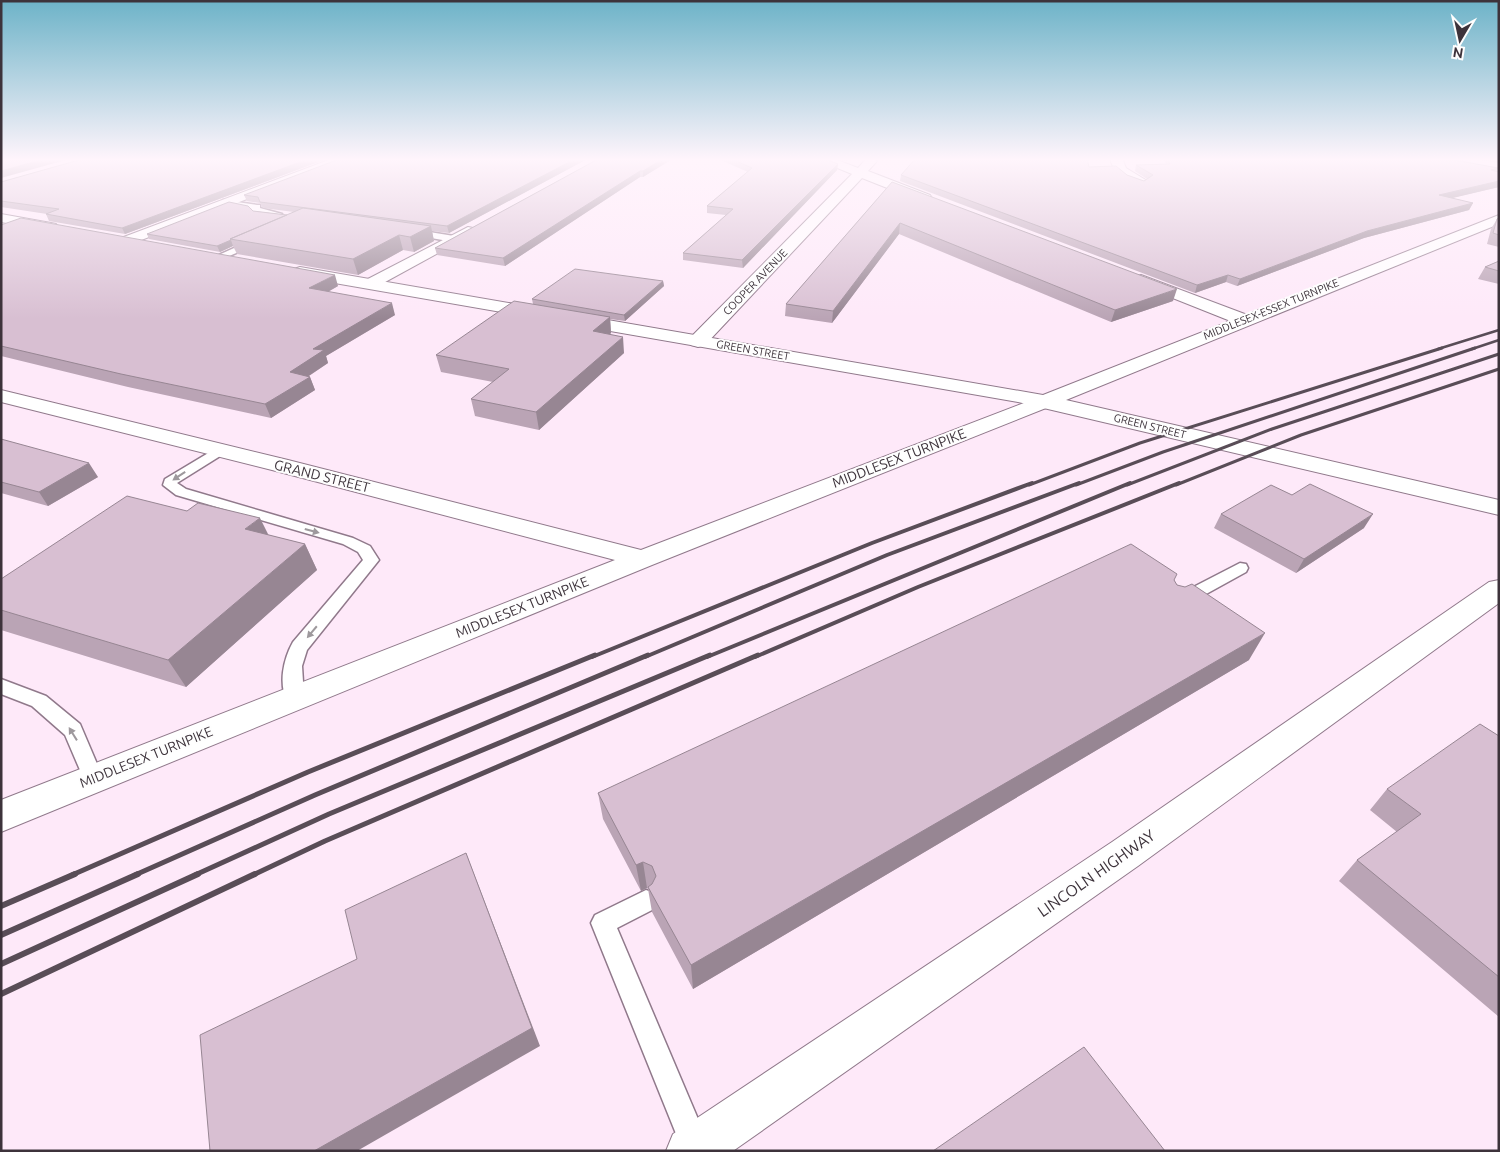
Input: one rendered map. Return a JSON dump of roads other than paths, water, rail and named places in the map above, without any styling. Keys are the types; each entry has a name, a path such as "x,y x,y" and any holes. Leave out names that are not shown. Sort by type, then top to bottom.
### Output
{"street":[{"path":"126,240 200,212"},
{"name":"COOPER AVENUE","path":"698,340 821,212"},
{"path":"1,218 68,230"},
{"name":"MIDDLESEX-ESSEX TURNPIKE","path":"1044,402 1499,219"},
{"path":"370,284 480,224"},
{"path":"107,237 153,246"},
{"path":"199,255 246,263"},
{"name":"GREEN STREET","path":"284,270 698,340 1044,402 1499,508"},
{"path":"1130,276 1244,320"},
{"name":"GRAND STREET","path":"1,396 220,450 643,559"},
{"name":"MIDDLESEX TURNPIKE","path":"1,816 643,559 1044,402"},
{"name":"LINCOLN HIGHWAY","path":"693,1149 1125,854 1499,589"}],"lane":[{"path":"259,212 284,215"},
{"path":"1,228 20,222"},
{"path":"405,231 454,239"},
{"path":"217,258 267,237"},
{"path":"220,450 170,482 170,485 189,495 353,542 364,549 371,560 293,657 292,679 295,698"},
{"path":"1172,606 1240,568"},
{"path":"1,686 39,701 73,730 93,778"},
{"path":"646,901 603,923 693,1149"}],"railway":[{"path":"1438,349 1499,330"},
{"path":"1076,485 1163,452 1499,340"},
{"path":"1029,485 1140,443 1442,348"},
{"path":"1127,485 1272,429 1499,354"},
{"path":"1176,485 1301,435 1499,369"},
{"path":"592,657 872,543 1032,483"},
{"path":"645,657 887,555 1079,483"},
{"path":"707,657 1130,483"},
{"path":"755,657 918,587 1179,483"},
{"path":"72,875 308,772 595,655"},
{"path":"135,875 315,795 648,655"},
{"path":"195,875 329,814 710,655"},
{"path":"253,875 325,841 758,655"},
{"path":"1,906 75,874"},
{"path":"1,935 138,874"},
{"path":"1,964 198,874"},
{"path":"1,994 255,874"}]}
